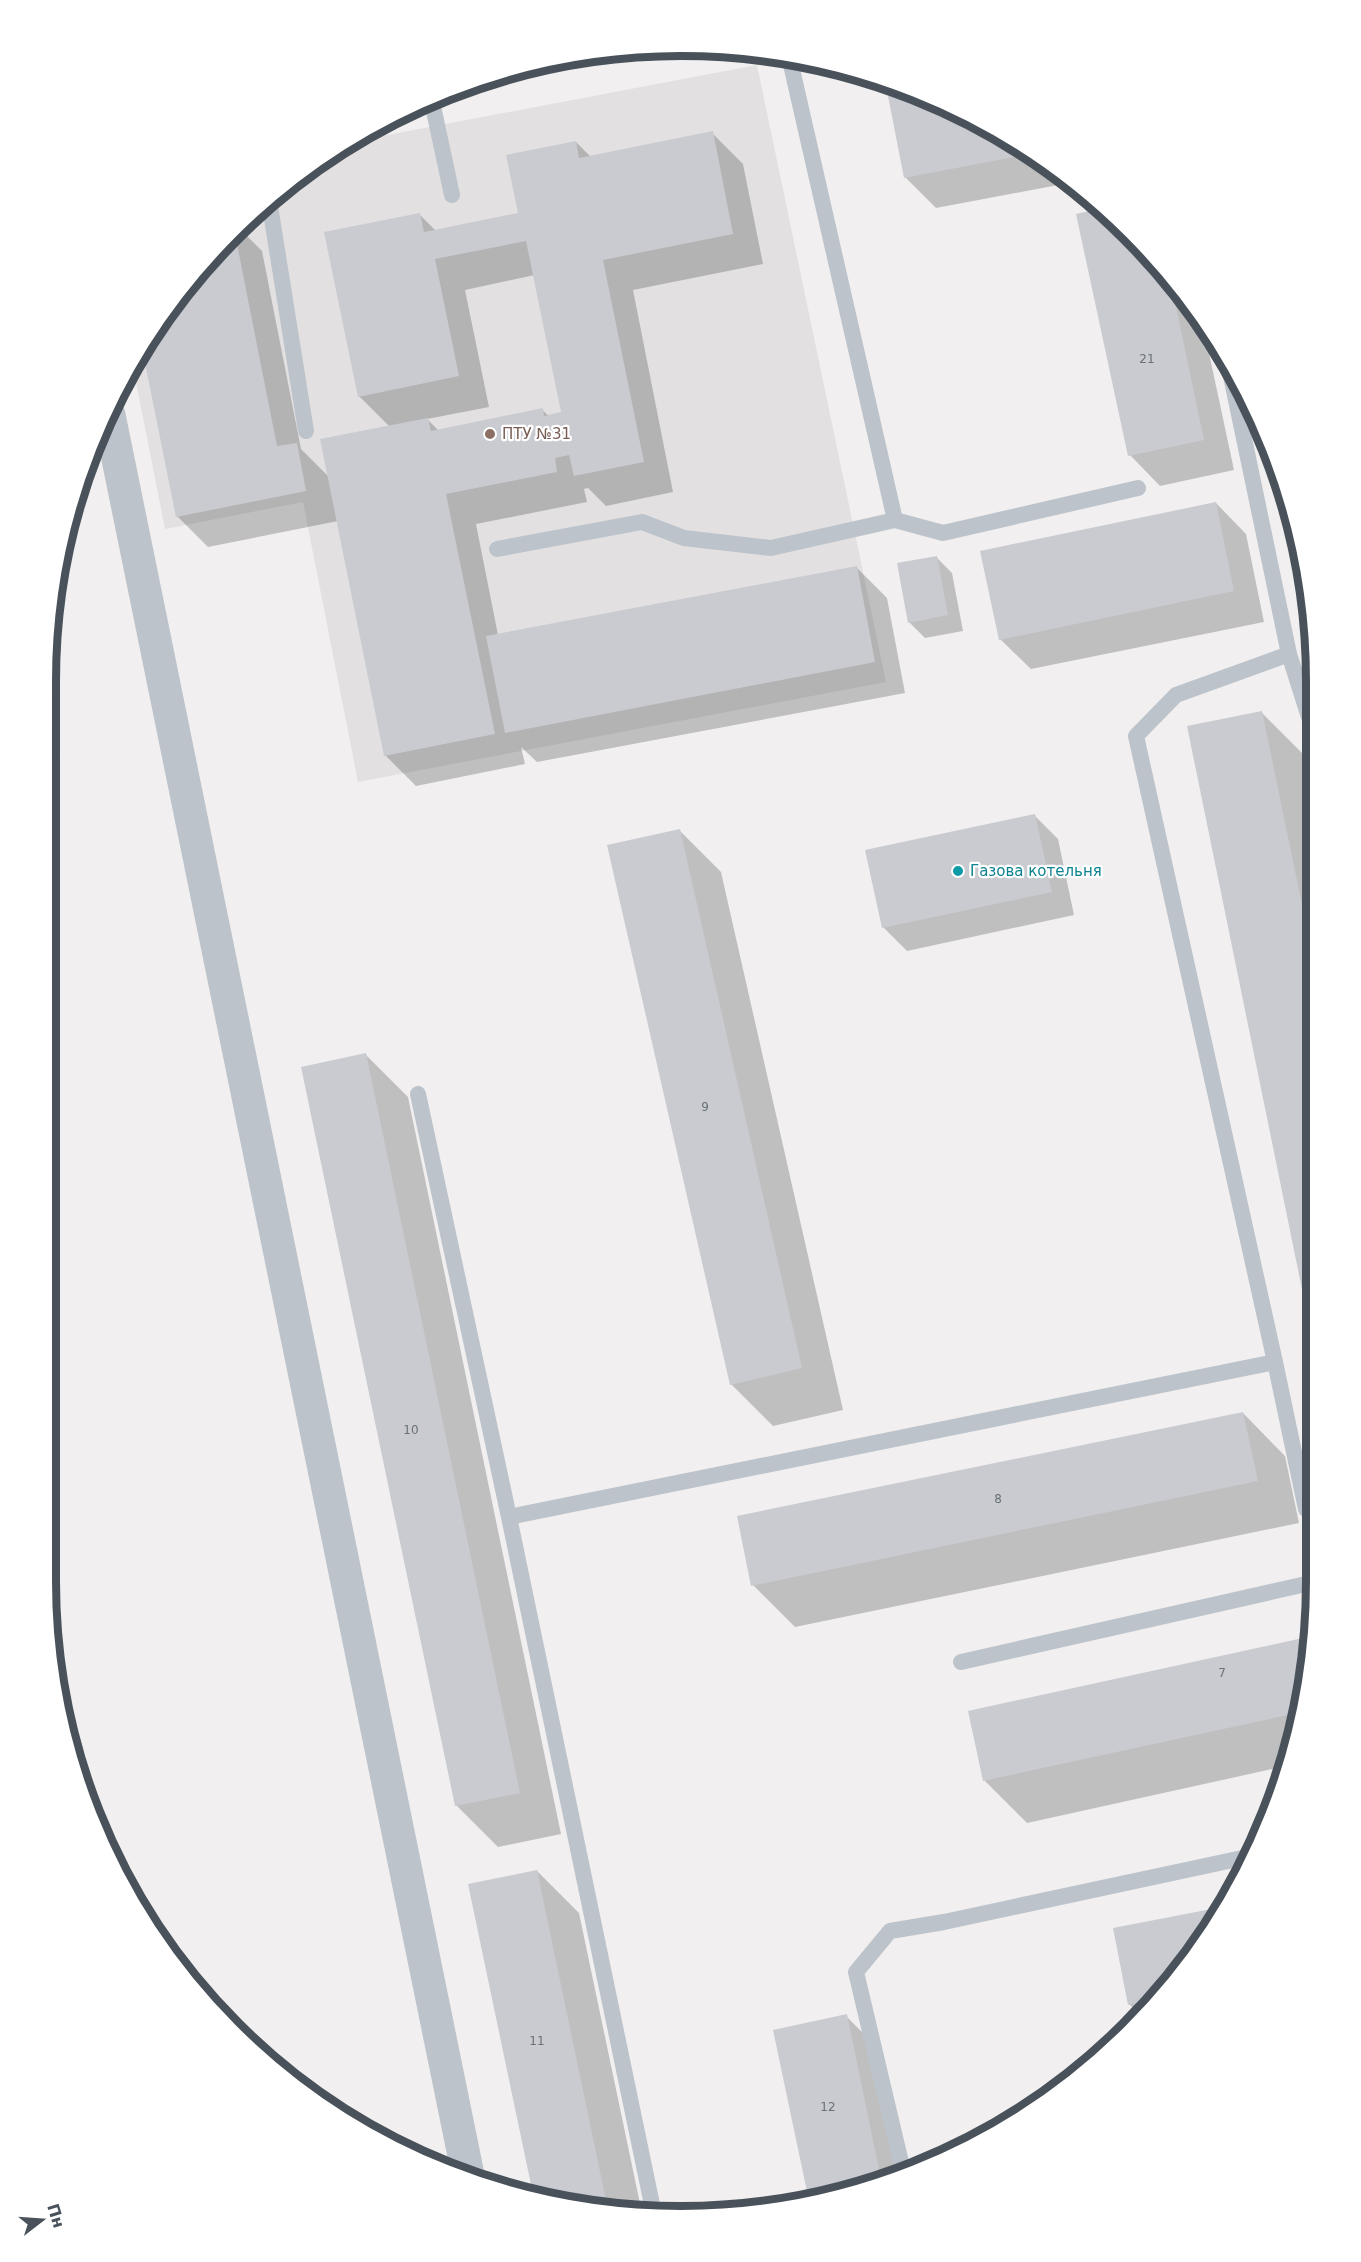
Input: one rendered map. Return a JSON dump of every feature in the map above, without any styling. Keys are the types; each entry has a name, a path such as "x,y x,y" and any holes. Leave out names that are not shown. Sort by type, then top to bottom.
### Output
{"street":[{"path":"111,424 467,2168"}],"lane":[{"path":"791,66 895,520"},
{"path":"433,107 452,195"},
{"path":"270,209 306,430"},
{"path":"1234,391 1289,654 1306,708"},
{"path":"496,549 642,522 684,538 771,548 895,520 943,533 1138,488"},
{"path":"1289,654 1176,695 1136,736 1306,1509"},
{"path":"418,1094 509,1517 652,2205"},
{"path":"509,1517 1275,1362"},
{"path":"961,1662 1306,1584"},
{"path":"902,2166 856,1972 890,1931 1241,1858"}],"shaded area":[{"name":"ПТУ №31","path":"757,65 886,682 358,782 303,502 165,529 135,376 161,333 185,300 239,239 300,185 369,138"}],"building":[{"path":"896,94 920,103 993,139 1020,156 904,178 888,96"},
{"path":"713,131 733,234 603,260 644,462 574,476 569,455 555,458 557,472 446,494 495,734 384,756 320,439 428,418 431,431 543,408 544,416 561,412 526,241 435,259 459,376 358,397 324,232 420,213 424,232 518,213 506,155 576,141 579,158"},
{"path":"1093,211 1150,268 1174,298 1204,440 1128,456 1076,214"},
{"path":"236,242 277,446 297,443 306,491 176,517 144,360 185,300"},
{"path":"1216,502 1234,591 999,640 980,551"},
{"path":"937,556 948,615 908,623 897,563"},
{"path":"857,566 875,662 505,733 486,636"},
{"path":"1262,711 1306,924 1306,1309 1187,726"},
{"name":"Газова котельня","path":"1035,814 1052,892 882,928 865,850"},
{"path":"680,829 802,1368 730,1385 607,845"},
{"path":"366,1053 520,1793 455,1806 301,1067"},
{"path":"1243,1412 1258,1481 751,1586 737,1516"},
{"path":"1302,1638 1290,1714 983,1781 968,1711"},
{"path":"537,1870 606,2202 532,2188 468,1884"},
{"path":"1213,1909 1176,1962 1150,1994 1142,2002 1128,2005 1113,1928"},
{"path":"847,2014 880,2173 807,2193 773,2030"}],"place":[{"name":"ПТУ №31","path":"490,434"},
{"name":"Газова котельня","path":"958,871"}]}
